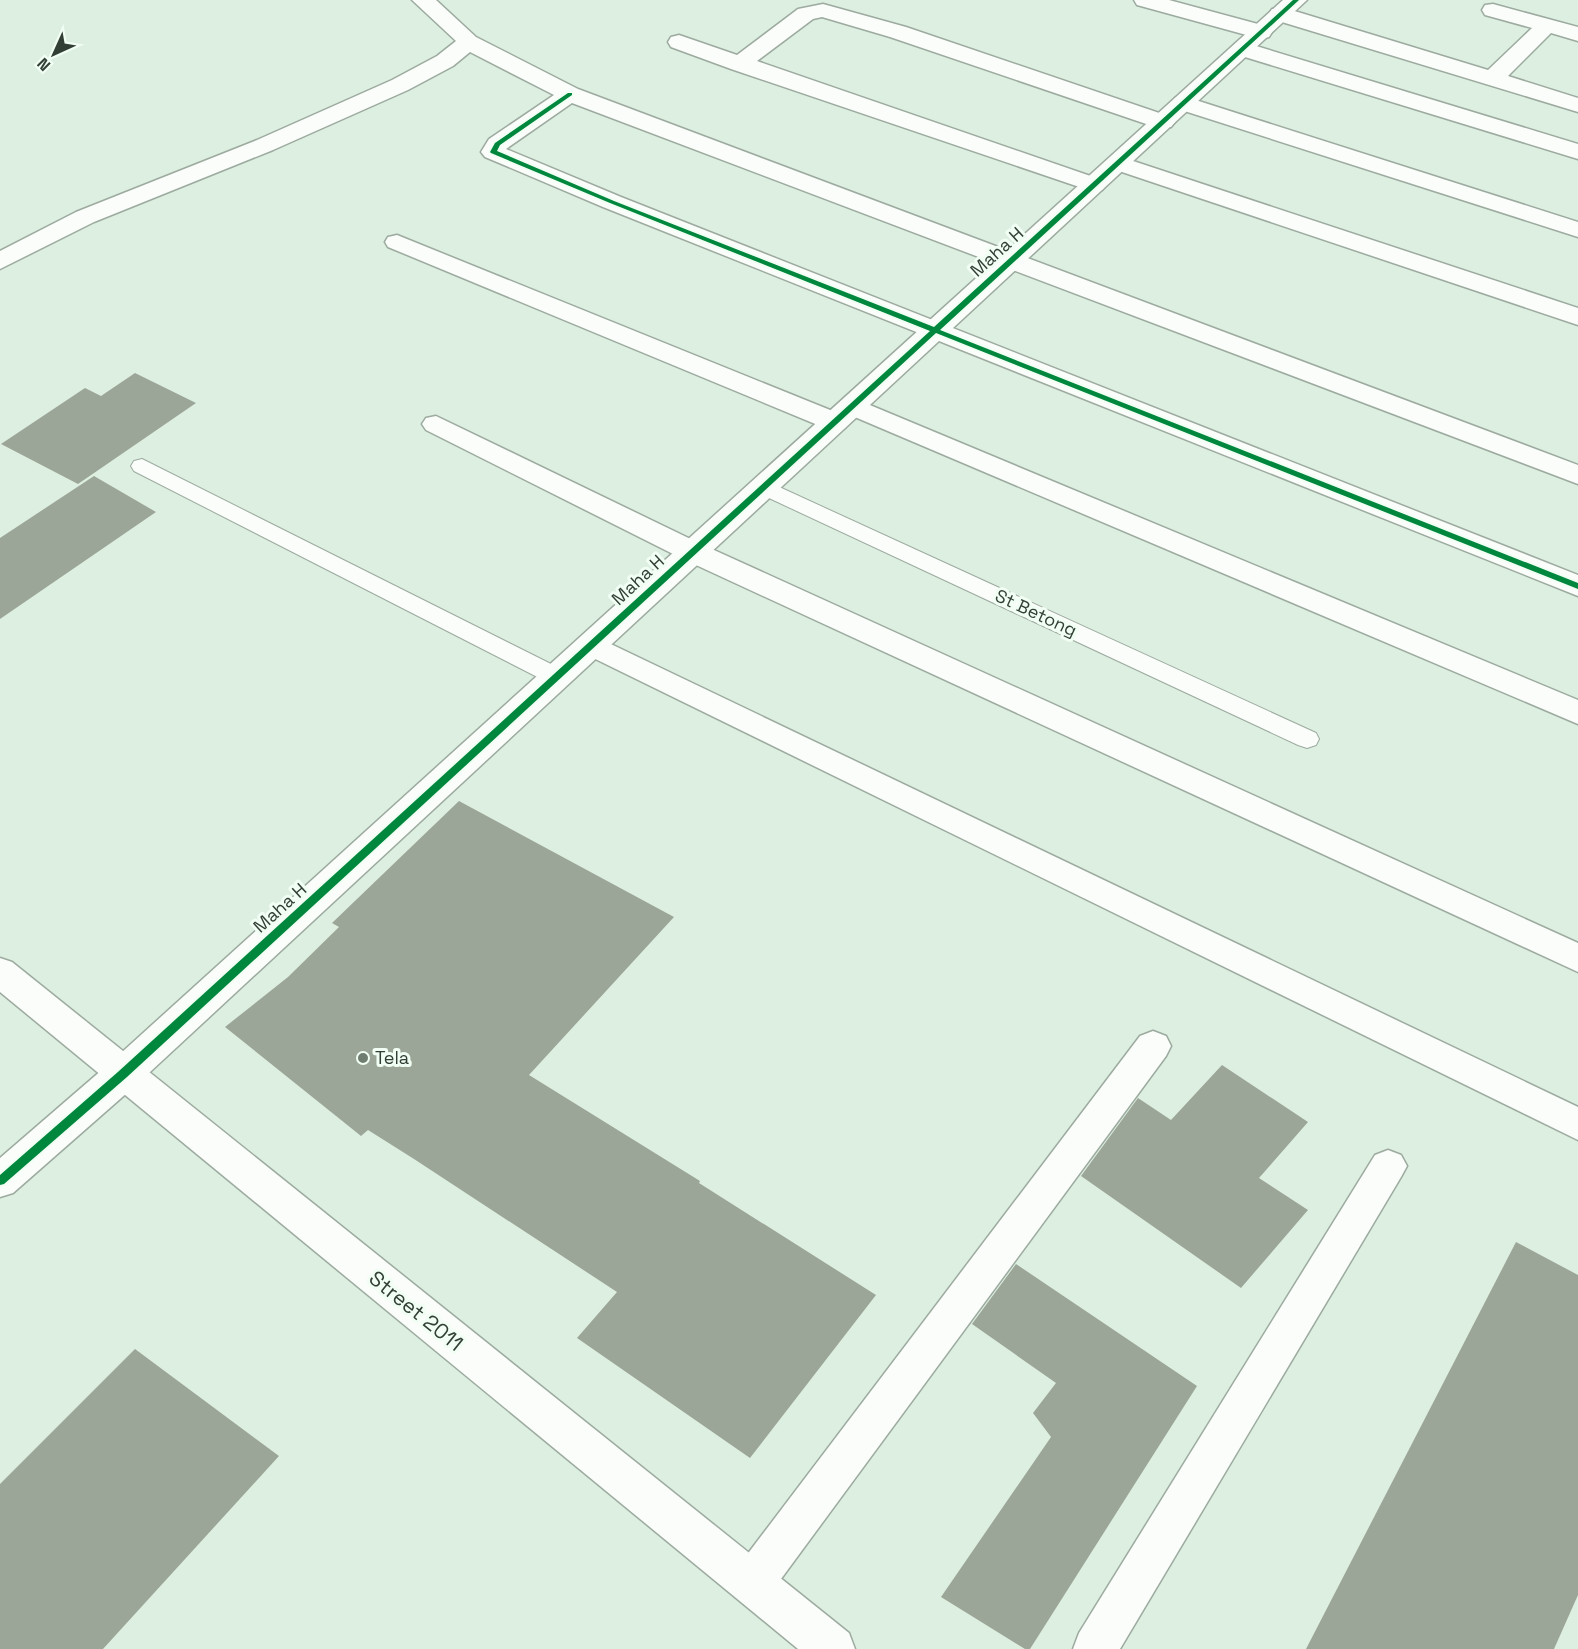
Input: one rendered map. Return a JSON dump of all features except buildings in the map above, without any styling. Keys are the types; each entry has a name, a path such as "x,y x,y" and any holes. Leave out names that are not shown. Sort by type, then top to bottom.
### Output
{"street":[{"path":"423,0 456,28 468,42 570,94 1578,475"},
{"path":"1145,0 1270,24 1492,79 1578,105"},
{"path":"739,64 820,5 886,28 1578,230"},
{"path":"1493,10 1578,34"},
{"path":"1270,24 1578,152"},
{"name":"Maha H","path":"0,1181 123,1074 1270,24"},
{"path":"1492,79 1547,25"},
{"path":"0,261 85,217 265,145 400,85 445,60 468,42"},
{"path":"679,42 1094,185"},
{"path":"570,94 497,144 493,152 581,190 1578,586"},
{"path":"1118,163 1578,317"},
{"path":"397,242 844,414 1578,713"},
{"path":"436,424 693,552 1578,958"},
{"path":"592,645 1578,1124"},
{"name":"Street 2011","path":"0,972 833,1649"},
{"path":"752,1582 1153,1046"},
{"path":"1095,1649 1388,1166"}],"lane":[{"path":"142,466 557,677"},
{"name":"St Betong","path":"764,487 1307,739"}],"cycle path":[{"path":"0,1181 123,1074 1296,0"},
{"path":"570,94 497,144 493,152 612,202 1578,586"}],"place":[{"name":"Tela","path":"363,1058"}]}
